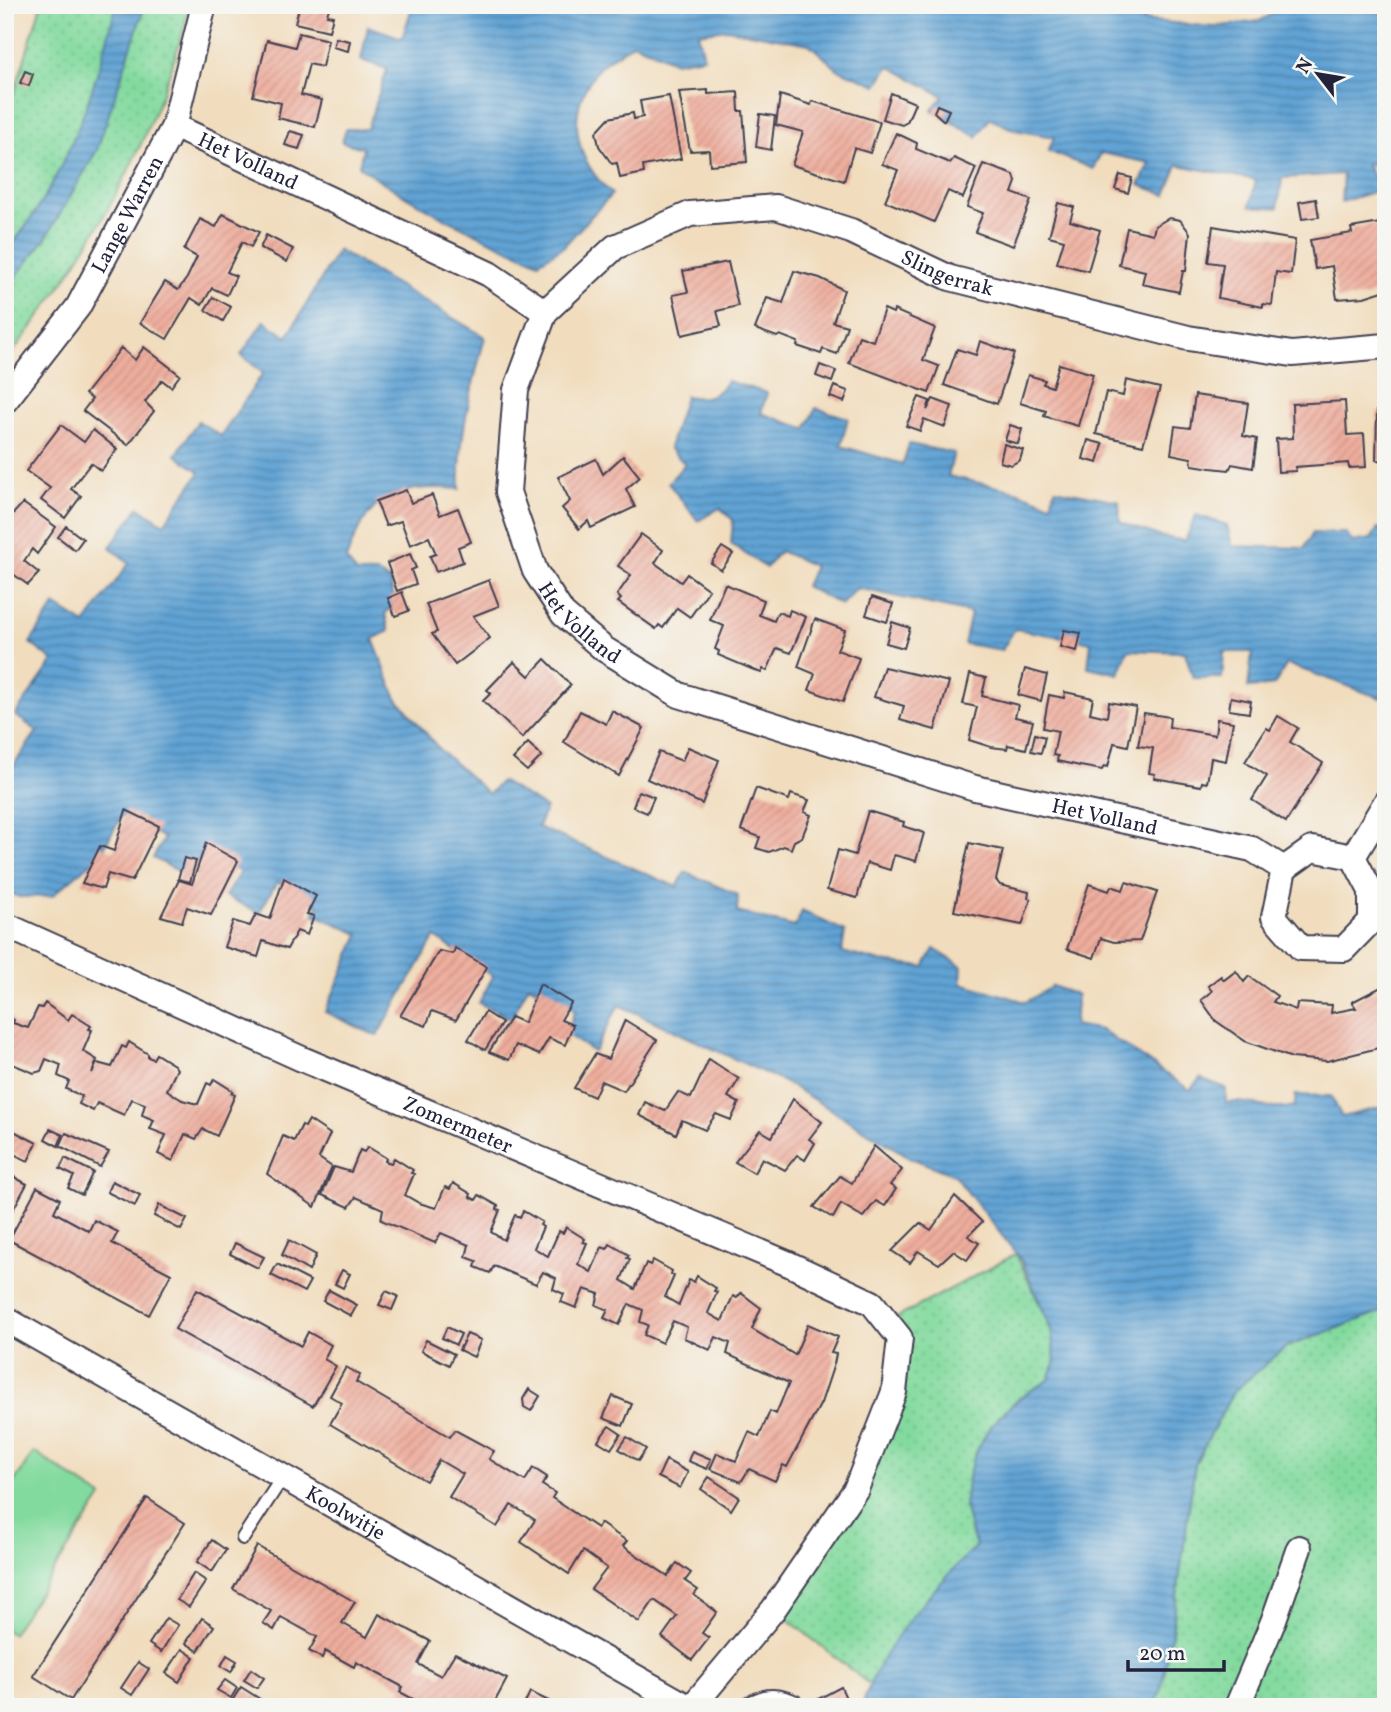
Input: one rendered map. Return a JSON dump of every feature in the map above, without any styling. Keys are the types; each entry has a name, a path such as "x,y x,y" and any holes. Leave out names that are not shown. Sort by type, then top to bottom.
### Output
{"street":[{"name":"Lange Warren","path":"5,401 78,307 174,126 204,5"},
{"name":"Het Volland","path":"174,126 489,274 545,312 516,390 508,492 535,571 563,614 604,649 679,695 975,788 1252,849 1284,869"},
{"name":"Slingerrak","path":"545,312 615,247 690,214 776,207 852,231 950,278 1188,338 1292,354 1386,346"},
{"path":"1353,857 1386,802"},
{"path":"1312,849 1353,857 1371,891 1371,921 1344,949 1301,948 1274,917 1284,869 1312,849"},
{"name":"Zomermeter","path":"5,925 302,1059 836,1286 872,1303 900,1338"},
{"name":"Koolwitje","path":"5,1320 690,1707 773,1610 856,1489 894,1392 900,1338"},
{"path":"1237,1707 1264,1646 1298,1548"}],"lane":[{"path":"243,1538 282,1478"},
{"path":"740,1707 761,1697 779,1694 796,1702"}],"green space":[{"path":"41,5 190,5 159,102 117,193 65,280 5,362 5,110 14,94"},
{"path":"1016,1254 1051,1329 1055,1361 1049,1380 1031,1390 1001,1415 979,1446 967,1483 965,1504 967,1520 976,1546 913,1616 870,1685 781,1614 904,1390 896,1318"},
{"path":"1386,1310 1386,1707 1152,1707 1160,1693 1172,1632 1195,1464 1233,1392 1286,1347"},
{"path":"34,1452 102,1497 12,1634 5,1630 5,1496"}],"water":[{"path":"116,5 145,5 97,150 46,238 5,291 5,253 44,197 75,136 98,71"},
{"path":"413,5 1146,5 1144,20 1214,27 1259,21 1290,5 1386,5 1386,165 1367,165 1380,190 1341,202 1343,174 1282,178 1278,208 1250,206 1256,180 1178,165 1166,195 1139,185 1150,163 1101,153 1093,169 1048,151 1054,137 1014,130 990,118 977,137 932,110 943,96 889,66 877,85 837,69 809,44 727,29 698,33 704,57 675,62 634,43 598,69 585,89 580,105 578,137 590,167 612,194 563,247 539,262 469,231 402,194 359,166 363,148 342,142 346,129 367,129 387,69 361,60 368,26 402,38"},
{"path":"338,250 485,337 464,431 460,489 417,489 400,492 386,499 374,508 364,521 346,560 357,573 377,573 390,581 396,606 385,613 389,631 373,639 396,697 440,750 489,794 501,781 546,808 538,827 677,887 685,872 738,895 737,912 795,927 802,911 845,931 842,952 882,962 924,967 934,949 962,966 961,983 1026,1002 1053,986 1077,995 1074,1025 1101,1030 1190,1090 1200,1078 1226,1088 1226,1103 1245,1102 1284,1108 1295,1106 1295,1095 1331,1096 1342,1117 1386,1106 1386,1310 1286,1347 1233,1392 1195,1464 1172,1632 1160,1693 1152,1707 862,1707 870,1685 894,1641 925,1600 976,1546 967,1520 965,1504 967,1483 979,1446 1001,1415 1031,1390 1049,1380 1055,1361 1051,1329 1022,1261 954,1175 911,1158 786,1083 619,1005 594,1052 566,1034 575,1010 529,985 511,1019 479,1003 493,976 435,937 377,1036 325,1012 359,934 314,914 318,904 277,882 259,913 225,896 240,872 204,851 188,876 153,858 164,838 122,815 100,855 52,896 19,897 5,891 5,778 37,731 15,715 53,661 30,643 55,605 85,624 129,563 110,547 139,507 164,524 200,472 176,455 198,421 221,436 263,373 241,355 264,321 287,337"},
{"path":"727,381 767,393 761,413 806,429 816,408 848,418 841,446 903,464 909,444 954,453 948,476 1016,491 1051,504 1055,489 1119,501 1120,522 1159,536 1185,541 1196,515 1227,525 1232,546 1304,548 1313,533 1346,533 1352,542 1371,539 1378,528 1386,530 1386,700 1287,664 1274,685 1248,688 1252,652 1224,652 1222,678 1193,678 1185,652 1128,650 1119,674 1088,667 1091,642 1015,629 1002,650 964,644 971,613 857,588 841,605 805,586 814,566 780,551 766,568 731,544 733,520 720,508 698,521 668,483 685,464 669,448 685,396 709,396 719,391"}],"building":[{"path":"292,5 330,5 327,15 333,16 329,31 295,23 299,8"},
{"path":"299,33 328,40 322,67 309,64 301,95 322,100 315,127 278,118 281,103 253,96 267,40 295,47"},
{"path":"336,38 350,41 348,51 333,47"},
{"path":"25,71 33,74 29,86 20,83"},
{"path":"708,90 708,94 738,92 739,111 743,111 747,162 710,165 709,150 690,151 679,92"},
{"path":"891,93 915,103 907,122 902,125 883,119"},
{"path":"780,95 811,105 812,101 880,122 870,153 854,148 844,181 792,165 803,132 776,125"},
{"path":"669,96 681,159 643,166 644,173 620,178 617,163 612,164 599,146 596,132 609,118 633,113 634,119 643,117 640,101"},
{"path":"937,105 949,110 944,121 934,112"},
{"path":"760,114 775,116 771,150 756,147"},
{"path":"290,131 304,135 299,149 285,145"},
{"path":"896,133 917,143 916,149 950,163 954,158 976,168 963,198 948,191 934,222 885,201 898,170 882,164"},
{"path":"983,164 1014,175 1016,182 1012,193 1031,200 1013,246 975,232 983,213 967,207"},
{"path":"1120,175 1132,178 1128,193 1115,189"},
{"path":"1316,199 1319,217 1302,219 1299,202"},
{"path":"1058,203 1074,207 1070,221 1100,230 1088,271 1057,263 1064,240 1049,236"},
{"path":"223,214 259,232 251,247 242,242 227,272 236,276 227,295 212,288 202,305 191,298 167,339 140,323 165,282 178,290 187,278 197,257 184,250 200,219 216,227"},
{"path":"1169,218 1180,220 1190,233 1186,271 1183,271 1179,292 1142,284 1145,271 1119,265 1127,228 1153,234 1155,226"},
{"path":"1386,222 1386,290 1364,297 1337,299 1332,266 1315,269 1310,240 1352,233 1351,228"},
{"path":"1213,226 1295,240 1291,274 1276,272 1272,305 1263,304 1263,307 1218,298 1223,264 1208,262"},
{"path":"266,235 293,249 287,262 260,248"},
{"path":"728,262 738,306 717,311 721,326 682,335 673,295 688,292 683,271"},
{"path":"794,271 820,278 844,290 833,322 847,326 837,354 823,349 821,354 797,346 798,342 780,335 777,337 755,329 767,298 783,303"},
{"path":"213,297 231,307 223,321 205,310"},
{"path":"884,309 893,313 894,310 935,328 923,360 939,366 929,393 849,363 859,336 873,341"},
{"path":"980,341 1014,353 997,404 944,385 957,349 976,355"},
{"path":"144,347 180,375 171,387 162,380 145,402 154,411 128,445 83,411 92,399 85,394 121,348 135,360"},
{"path":"1059,364 1093,374 1078,426 1044,416 1046,411 1020,403 1028,375 1045,380 1043,384 1052,387"},
{"path":"820,365 836,371 832,382 816,376"},
{"path":"1126,380 1160,388 1143,445 1096,434 1106,392 1123,396"},
{"path":"834,386 848,391 844,402 830,397"},
{"path":"1195,395 1248,403 1243,436 1257,439 1253,468 1232,464 1229,470 1192,465 1191,458 1171,454 1175,426 1190,428"},
{"path":"919,397 930,401 927,410 933,399 952,406 945,427 924,419 920,431 906,426"},
{"path":"1345,401 1347,435 1364,434 1366,467 1349,468 1348,463 1295,467 1296,471 1278,472 1276,439 1293,438 1292,404"},
{"path":"1377,411 1386,412 1386,461 1376,460"},
{"path":"61,425 84,442 93,430 117,449 101,471 91,463 71,489 81,496 65,518 41,500 50,488 26,471"},
{"path":"1010,425 1022,429 1018,444 1005,440"},
{"path":"1088,440 1103,444 1098,463 1083,459"},
{"path":"1004,444 1023,450 1020,460 1011,465 1000,462"},
{"path":"623,456 640,477 626,489 635,507 591,528 588,521 579,529 562,508 570,501 558,477 596,459 603,474"},
{"path":"406,490 411,503 432,495 440,515 458,508 471,542 458,547 463,562 436,572 430,556 436,554 429,537 410,545 401,521 386,526 376,501"},
{"path":"23,503 56,527 37,554 32,549 24,561 39,573 28,585 5,568 5,508 13,514"},
{"path":"66,526 83,539 75,550 58,537"},
{"path":"641,534 663,550 655,563 681,582 687,574 709,590 690,617 677,608 663,628 659,625 656,629 618,602 621,599 617,595 631,575 618,566"},
{"path":"722,547 733,554 721,570 711,563"},
{"path":"410,554 416,568 411,570 416,584 397,591 387,563"},
{"path":"489,580 499,606 473,616 490,638 455,665 432,634 437,632 426,604"},
{"path":"725,584 764,600 759,615 774,621 778,612 788,616 790,610 806,617 791,653 777,648 767,671 763,669 761,673 718,655 719,651 715,649 724,626 710,620"},
{"path":"402,592 409,611 395,616 388,598"},
{"path":"872,597 893,604 887,622 866,615"},
{"path":"815,619 845,630 837,650 859,658 843,702 809,690 815,674 798,667"},
{"path":"892,622 910,628 904,648 886,643"},
{"path":"1064,630 1081,633 1077,651 1060,647"},
{"path":"545,659 571,685 522,738 483,701 491,693 487,690 514,662 529,676"},
{"path":"884,667 949,682 935,730 900,720 904,706 874,697"},
{"path":"1025,669 1047,675 1041,701 1018,695"},
{"path":"970,674 986,678 982,696 1018,705 1015,717 1033,721 1026,749 1008,745 1007,749 991,747 969,740 977,707 963,704"},
{"path":"1065,692 1093,698 1090,713 1107,717 1109,702 1136,707 1128,746 1114,743 1108,767 1104,766 1102,770 1057,761 1058,756 1053,755 1058,731 1043,728 1049,695 1064,698"},
{"path":"1231,697 1251,701 1249,713 1229,710"},
{"path":"580,711 606,724 612,711 644,728 619,776 564,742"},
{"path":"1144,713 1170,717 1169,727 1215,735 1217,719 1233,722 1226,761 1211,758 1207,783 1202,782 1201,786 1154,778 1155,774 1149,773 1153,748 1138,746"},
{"path":"1278,716 1298,728 1290,742 1323,763 1286,822 1252,800 1267,776 1245,762 1266,728 1270,730"},
{"path":"1035,734 1045,737 1041,753 1031,751"},
{"path":"528,743 542,756 527,771 513,759"},
{"path":"688,747 719,760 702,804 647,779 659,752 682,761"},
{"path":"756,788 789,800 791,794 809,800 804,812 811,815 802,837 794,841 791,849 784,846 769,852 756,848 760,837 741,830"},
{"path":"639,791 654,797 647,813 633,807"},
{"path":"126,810 159,826 132,881 108,874 103,889 82,883 100,846 114,851"},
{"path":"868,811 904,822 903,826 924,833 916,861 894,855 890,870 867,863 857,898 827,890 838,850 855,855"},
{"path":"206,843 238,861 211,915 187,907 182,922 161,916 179,880 192,884"},
{"path":"969,843 1003,850 996,880 1000,885 1029,892 1028,898 1031,899 1022,925 954,911"},
{"path":"184,858 196,861 190,882 178,879"},
{"path":"284,878 316,896 307,914 314,916 307,935 297,931 287,949 263,941 258,957 224,947 233,921 250,926 256,914 270,919"},
{"path":"1126,882 1157,892 1140,941 1114,942 1101,938 1094,958 1067,949 1089,884 1109,891 1111,886 1123,890"},
{"path":"455,948 487,967 456,1020 432,1011 426,1026 400,1016 439,951 453,954"},
{"path":"1236,971 1244,982 1249,976 1277,996 1273,1002 1296,1010 1297,1003 1332,1005 1331,1013 1356,1008 1352,1002 1383,986 1386,1046 1327,1061 1292,1058 1245,1041 1216,1021 1201,1000 1212,991 1208,986 1221,976 1224,980"},
{"path":"540,984 571,1003 561,1020 573,1025 565,1045 549,1038 539,1055 516,1045 509,1060 489,1052 511,1017 524,1023"},
{"path":"45,1003 68,1020 72,1014 91,1026 89,1029 92,1030 83,1051 97,1060 92,1073 97,1063 112,1067 122,1046 126,1048 129,1042 148,1054 148,1057 153,1059 156,1054 174,1065 177,1069 167,1090 182,1100 198,1104 207,1083 211,1085 214,1079 233,1091 231,1093 235,1095 217,1136 203,1129 196,1139 185,1134 173,1161 158,1154 166,1135 150,1129 154,1120 142,1115 145,1104 132,1099 124,1115 97,1103 93,1111 79,1104 82,1096 66,1089 69,1081 58,1076 61,1065 46,1059 41,1071 34,1073 5,1061 5,1015 14,1020 13,1023 28,1028 38,1007 42,1008"},
{"path":"485,1012 502,1023 485,1050 468,1040"},
{"path":"625,1020 657,1040 624,1091 601,1081 594,1097 574,1088 595,1054 608,1059"},
{"path":"709,1059 739,1079 728,1097 739,1103 731,1120 716,1114 705,1130 682,1120 676,1134 639,1115 645,1102 665,1111 678,1092 691,1098"},
{"path":"793,1099 822,1122 809,1139 815,1143 805,1160 797,1155 785,1170 762,1158 754,1173 735,1162 760,1130 772,1137"},
{"path":"309,1120 330,1134 319,1158 332,1167 315,1207 267,1174 283,1136 294,1141 302,1125 305,1127"},
{"path":"8,1128 37,1143 28,1161 5,1150"},
{"path":"50,1129 63,1135 58,1146 45,1139"},
{"path":"66,1133 109,1152 100,1167 60,1146"},
{"path":"874,1146 902,1170 890,1185 896,1189 885,1206 876,1201 863,1217 841,1204 833,1218 814,1207 840,1176 852,1183"},
{"path":"368,1147 386,1158 385,1161 391,1163 394,1158 413,1170 411,1173 414,1174 405,1195 419,1203 436,1208 445,1187 450,1189 453,1183 471,1194 470,1197 476,1200 479,1195 498,1206 497,1209 500,1210 491,1232 504,1240 515,1215 520,1217 523,1211 542,1222 540,1225 543,1227 534,1248 548,1256 559,1231 563,1233 566,1227 585,1239 583,1242 587,1243 578,1264 591,1272 602,1247 607,1249 610,1244 629,1255 627,1258 630,1259 621,1280 635,1289 646,1263 650,1265 653,1260 672,1271 674,1276 665,1297 679,1305 689,1280 694,1282 697,1276 716,1288 714,1291 717,1292 708,1313 722,1321 733,1296 737,1298 741,1293 761,1308 752,1329 795,1355 808,1324 838,1337 831,1353 836,1354 834,1364 821,1403 787,1467 783,1465 775,1481 749,1469 741,1482 710,1469 717,1453 736,1461 749,1432 759,1437 770,1411 776,1414 789,1383 727,1354 730,1343 716,1337 710,1350 684,1338 687,1327 673,1321 662,1343 644,1335 648,1325 640,1322 643,1310 629,1304 619,1325 604,1318 608,1310 596,1305 599,1294 584,1289 576,1308 561,1302 564,1294 553,1289 556,1278 543,1272 536,1284 494,1266 490,1273 475,1267 477,1261 466,1257 469,1245 441,1233 435,1243 381,1220 383,1209 356,1197 349,1207 322,1195 334,1167 351,1172 360,1150 364,1152"},
{"path":"65,1158 93,1172 82,1195 68,1188 74,1176 60,1169"},
{"path":"14,1177 27,1184 7,1221 5,1189"},
{"path":"112,1181 140,1195 135,1206 107,1192"},
{"path":"37,1187 60,1199 54,1212 89,1231 94,1220 118,1232 112,1243 171,1274 149,1315 9,1240"},
{"path":"955,1196 982,1222 968,1236 979,1243 967,1260 953,1251 939,1264 918,1251 910,1263 892,1251 920,1223 931,1230"},
{"path":"159,1205 187,1219 181,1230 154,1216"},
{"path":"289,1240 316,1255 309,1271 282,1255"},
{"path":"235,1243 264,1257 258,1268 230,1254"},
{"path":"277,1264 310,1281 304,1292 271,1275"},
{"path":"342,1270 350,1274 343,1288 335,1284"},
{"path":"197,1289 301,1346 308,1332 331,1345 324,1359 336,1366 313,1406 175,1329"},
{"path":"329,1290 357,1305 351,1316 323,1301"},
{"path":"386,1291 398,1296 392,1310 379,1305"},
{"path":"447,1327 461,1334 456,1345 442,1338"},
{"path":"467,1334 481,1340 474,1357 459,1350"},
{"path":"426,1340 454,1354 449,1365 421,1351"},
{"path":"346,1367 360,1375 356,1382 450,1437 455,1430 494,1451 489,1459 525,1481 533,1468 547,1477 542,1485 555,1493 552,1498 597,1528 600,1523 627,1541 623,1546 668,1576 677,1563 691,1573 685,1581 698,1590 694,1595 717,1612 702,1633 709,1638 692,1660 662,1637 677,1616 654,1600 639,1622 591,1589 607,1568 583,1551 569,1574 521,1542 535,1520 523,1512 511,1505 497,1527 449,1497 463,1474 439,1460 426,1481 330,1424 342,1403 330,1396"},
{"path":"529,1389 540,1396 531,1411 524,1407 523,1399"},
{"path":"613,1396 632,1404 623,1426 603,1418"},
{"path":"609,1426 621,1434 611,1449 598,1441"},
{"path":"627,1437 646,1449 638,1461 619,1449"},
{"path":"692,1451 711,1459 707,1469 688,1461"},
{"path":"666,1460 688,1472 680,1488 658,1477"},
{"path":"709,1477 739,1497 731,1510 701,1489"},
{"path":"147,1498 185,1523 71,1700 33,1676"},
{"path":"212,1540 226,1550 212,1572 197,1562"},
{"path":"257,1546 355,1602 342,1623 367,1637 379,1614 430,1641 418,1664 441,1676 455,1653 507,1679 494,1703 503,1707 411,1707 415,1700 400,1692 403,1687 356,1662 354,1667 325,1651 322,1658 309,1651 317,1637 281,1617 274,1630 263,1623 271,1611 233,1589"},
{"path":"194,1573 206,1581 189,1607 177,1600"},
{"path":"166,1618 178,1625 161,1652 149,1644"},
{"path":"202,1618 214,1626 198,1651 186,1643"},
{"path":"182,1649 194,1657 179,1682 166,1673"},
{"path":"227,1655 237,1661 231,1672 221,1666"},
{"path":"138,1662 149,1669 132,1695 121,1688"},
{"path":"251,1669 264,1678 257,1688 244,1680"},
{"path":"225,1680 237,1688 231,1698 217,1690"},
{"path":"241,1687 263,1701 258,1707 228,1707"},
{"path":"841,1687 850,1707 807,1707 818,1699"},
{"path":"530,1692 561,1707 523,1707"}]}
